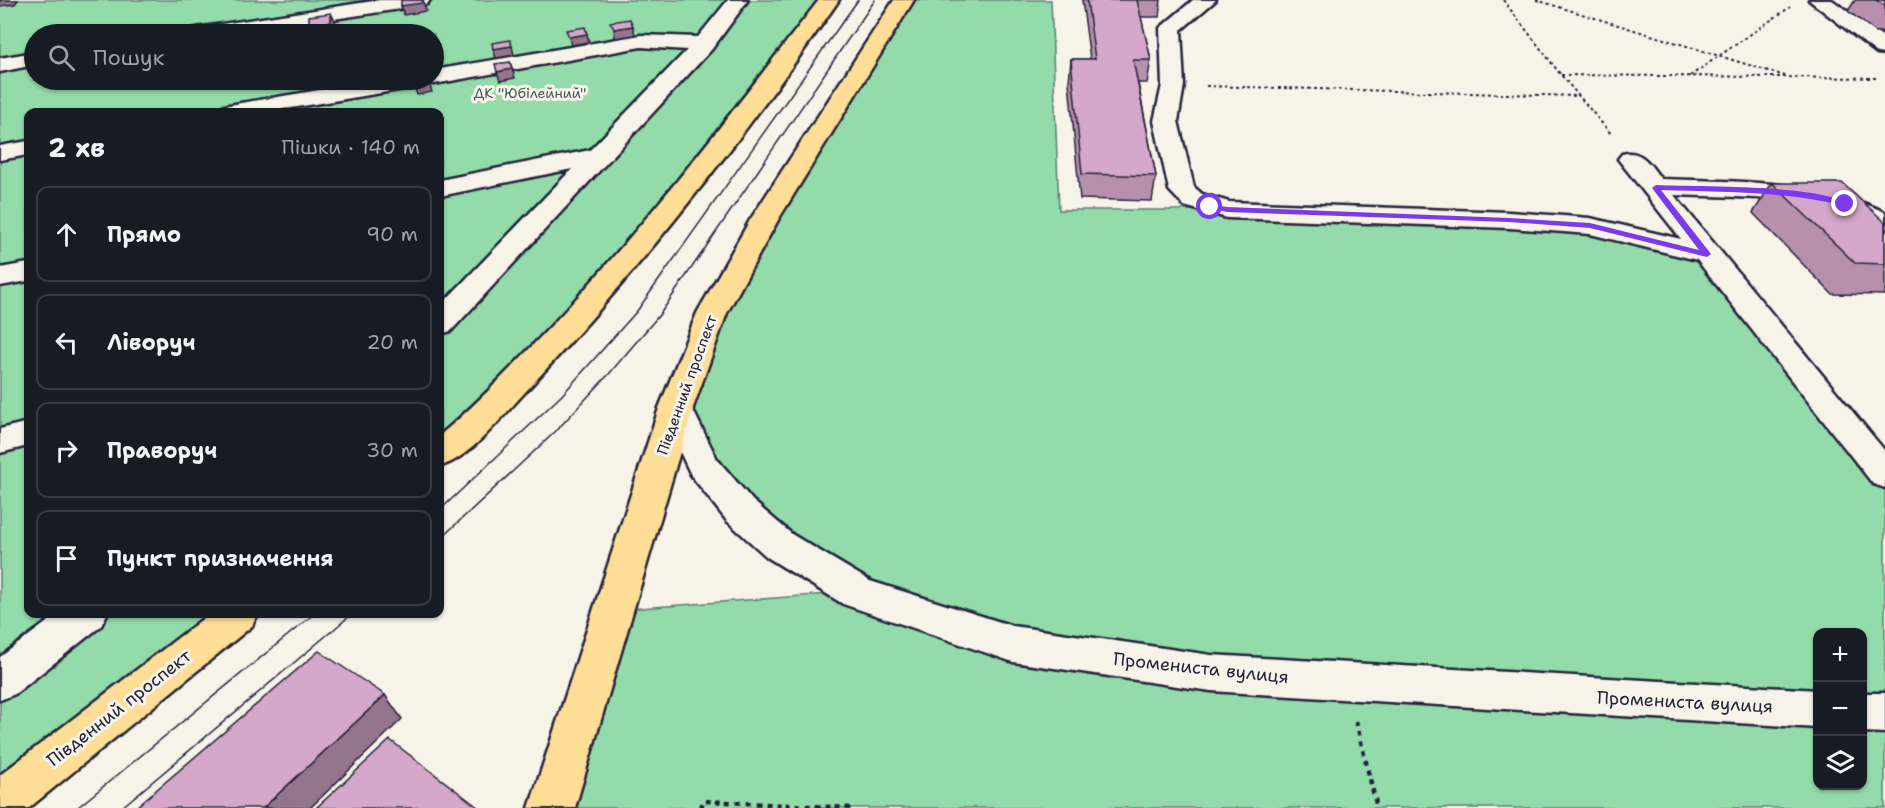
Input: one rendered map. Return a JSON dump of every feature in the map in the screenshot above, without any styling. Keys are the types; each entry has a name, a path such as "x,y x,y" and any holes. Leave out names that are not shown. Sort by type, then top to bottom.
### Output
{"main road":[{"path":"444,451 474,427 579,315 665,215 830,0"},
{"name":"Південний проспект","path":"552,808 676,408 712,313 764,220 904,0"},
{"name":"Південний проспект","path":"0,803 233,618"}],"street":[{"path":"262,24 420,0"},
{"path":"444,320 704,44 738,0"},
{"path":"1206,0 1170,28 1173,85 1166,121 1182,190 1193,200 1210,207 1227,210 1509,220 1590,226 1707,254"},
{"path":"1819,0 1885,48"},
{"path":"444,75 641,41 704,44"},
{"path":"0,65 24,61"},
{"path":"252,108 358,90"},
{"path":"0,153 24,149"},
{"path":"444,187 597,156"},
{"path":"1631,159 1885,476"},
{"path":"1656,188 1778,192 1819,197 1845,204 1885,222"},
{"path":"0,277 24,273"},
{"name":"Промениста вулиця","path":"676,408 703,466 740,511 780,546 857,593 1013,644 1211,673 1813,709"},
{"path":"0,441 24,435"},
{"path":"0,681 82,618"},
{"path":"1867,712 1885,713"}],"path":[{"path":"1503,0 1561,75 1606,128"},
{"path":"1536,0 1790,77"},
{"path":"1689,76 1720,57 1791,6"},
{"path":"1561,75 1885,78"},
{"path":"1173,85 1579,96"},
{"path":"1347,682 1377,808"},
{"path":"702,808 703,801 853,808"}],"green space":[{"name":"ДК \"Юбілейний\"","path":"0,0 829,0 474,427 444,451 444,108 24,108 24,618 233,618 0,803"},
{"path":"902,0 1051,0 1059,210 1227,210 1509,220 1707,254 1885,476 1885,808 552,808 614,610 856,592 780,546 676,408 712,313"}],"building":[{"path":"401,0 422,0 423,3 401,6"},
{"path":"1087,0 1137,0 1151,60 1133,60 1156,176 1082,174 1071,59 1095,59"},
{"path":"1876,0 1885,0 1885,6"},
{"path":"331,13 331,22 309,24 309,16"},
{"path":"630,19 633,26 614,29 610,22"},
{"path":"585,27 587,34 569,37 566,30"},
{"path":"510,40 512,46 493,49 492,43"},
{"path":"510,62 512,69 497,72 495,64"},
{"path":"1772,183 1842,183 1885,222 1885,264 1855,263"},
{"path":"319,651 385,695 263,808 135,808"},
{"path":"390,740 479,808 316,808"}],"tram line":[{"path":"444,506 562,395 637,311 858,0"},
{"path":"444,535 555,432 660,314 875,0"},
{"path":"77,808 309,618"},
{"path":"121,808 347,618"}],"route":[{"path":"1210,207 1227,210 1509,220 1590,226 1707,254 1656,188 1778,192 1819,197 1845,204"}]}
